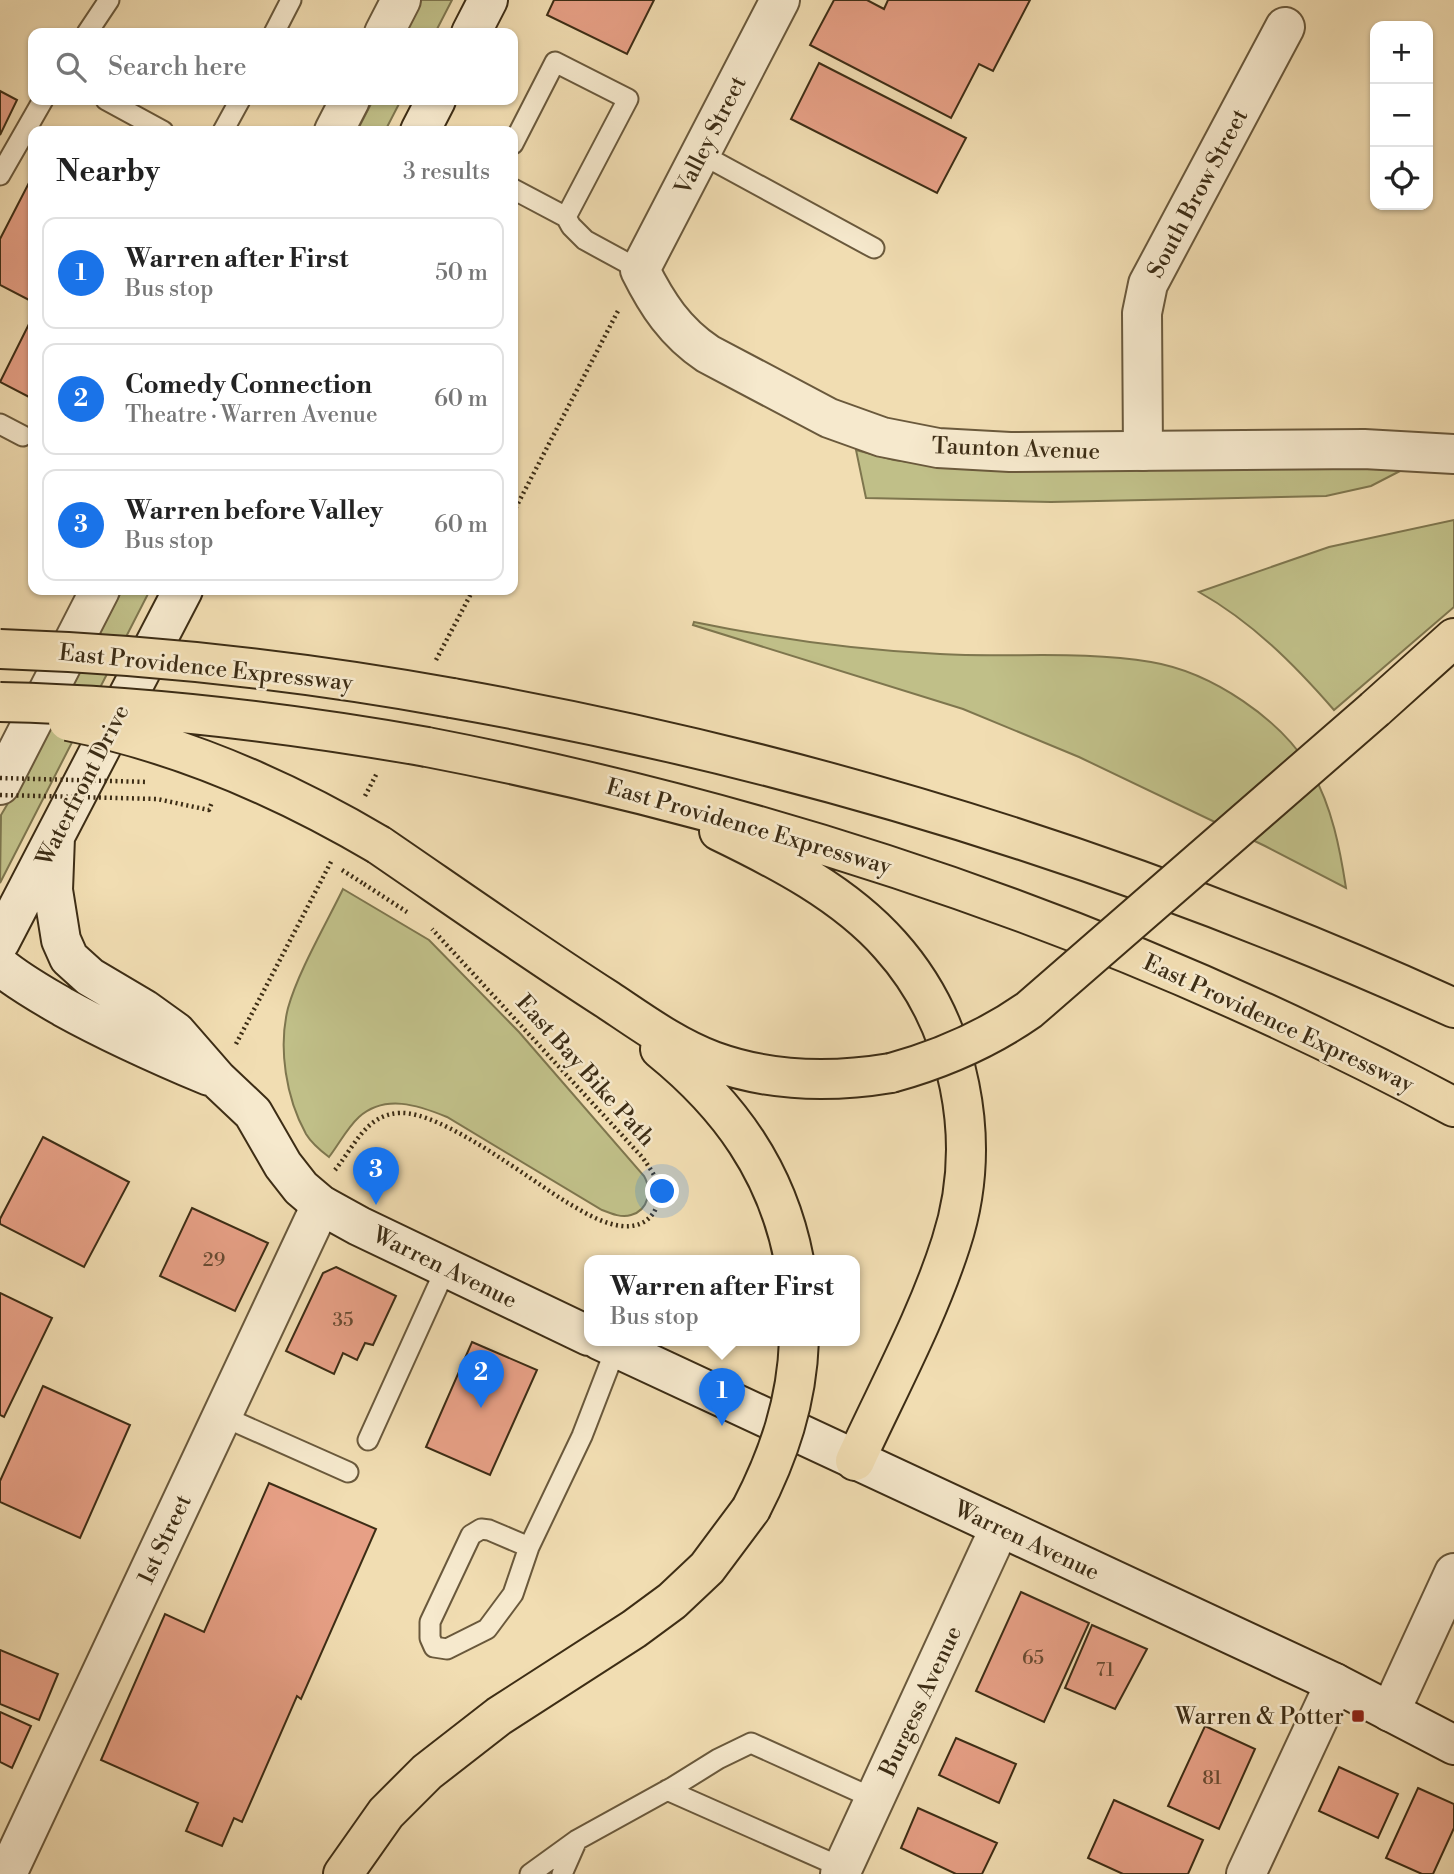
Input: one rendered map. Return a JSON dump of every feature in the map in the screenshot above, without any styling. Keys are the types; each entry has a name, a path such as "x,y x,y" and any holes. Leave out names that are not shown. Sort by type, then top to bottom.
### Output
{"highway":[{"path":"0,709 75,723 157,744 200,758 276,789 379,845 557,967 681,1047 712,1061 741,1070 803,1079 860,1078 922,1065 980,1041 1029,1010 1454,638"},
{"name":"East Providence Expressway","path":"0,649 189,660 351,680 452,698 723,755 965,822 1202,904 1398,982 1454,1008"},
{"name":"East Providence Expressway","path":"0,702 100,705 290,724 427,747 569,776 784,832 1021,910 1236,999 1361,1058 1454,1107"},
{"path":"569,776 673,812 715,830 754,848 827,891 890,944 927,997 943,1030 955,1062 964,1122 963,1184 959,1214 932,1292 855,1461"},
{"path":"557,967 678,1064 723,1109 755,1153 767,1177 787,1229 793,1255"},
{"path":"343,1874 386,1813 428,1772 499,1716 634,1629 672,1601 707,1568 751,1509 777,1456 795,1383 798,1346"}],"street":[{"path":"387,28 401,0"},
{"path":"474,28 488,0"},
{"name":"Valley Street","path":"640,270 780,0"},
{"name":"South Brow Street","path":"1143,451 1142,320 1148,284 1285,27"},
{"path":"337,126 347,105"},
{"path":"423,126 433,105"},
{"name":"Taunton Avenue","path":"640,270 662,310 694,345 802,405 856,428 908,443 961,450 1010,452 1364,449 1452,452"},
{"path":"0,785 97,595"},
{"name":"Waterfront Drive","path":"0,942 180,595"},
{"name":"Warren Avenue","path":"55,837 52,890 61,940 74,965 176,1032 217,1079 253,1113 291,1177 301,1188 321,1205 352,1222 584,1333"},
{"path":"0,958 41,961 90,977"},
{"path":"0,966 21,982 124,1039 217,1079"},
{"name":"1st Street","path":"6,1874 321,1205"},
{"name":"Warren Avenue","path":"612,1346 1335,1683 1454,1745"},
{"name":"Burgess Avenue","path":"842,1871 1000,1527"},
{"path":"1390,1712 1449,1595"},
{"path":"1246,1874 1335,1683"}],"lane":[{"path":"277,28 291,0"},
{"path":"89,28 102,2"},
{"path":"518,134 555,62 628,99 566,216"},
{"path":"28,126 40,105"},
{"path":"115,105 154,126"},
{"path":"226,126 237,105"},
{"path":"0,176 28,127"},
{"path":"701,154 874,248"},
{"path":"518,192 566,216 571,226 585,240 640,270"},
{"path":"0,424 23,436"},
{"path":"368,1440 446,1268"},
{"path":"529,1547 489,1530 481,1529 471,1535 430,1622 430,1638 434,1647 447,1650 487,1629 513,1594 529,1547 582,1436 600,1346"},
{"path":"222,1416 348,1472"},
{"path":"530,1874 577,1840 751,1743 875,1799"},
{"path":"667,1790 842,1871"},
{"path":"562,1874 577,1840"}],"path":[{"path":"518,503 640,270"},
{"path":"0,778 148,782"},
{"path":"0,795 156,799 209,810 214,795"},
{"path":"365,884 412,915"},
{"name":"East Bay Bike Path","path":"337,1169 367,1126 388,1114 419,1114 458,1133 577,1208 608,1223 621,1226 641,1224 648,1220 657,1206 660,1187 643,1158 454,950 426,925"}],"shaded area":[{"path":"420,0 452,0 438,28 407,28"},
{"path":"370,105 398,105 388,126 360,126"},
{"path":"856,450 894,460 978,470 1399,465 1402,470 1371,486 1326,496 1051,502 866,498"},
{"path":"1454,520 1454,607 1334,710 1303,676 1254,630 1199,592 1329,547"},
{"path":"119,595 147,595 0,883 1,815 40,749"},
{"path":"694,622 786,639 878,650 966,655 1125,658 1174,667 1197,676 1243,701 1283,734 1299,752 1319,785 1330,814 1346,888 1079,757 963,709 693,625"},
{"path":"343,889 429,940 519,1032 644,1176 648,1193 642,1209 624,1216 602,1210 447,1117 413,1106 391,1104 369,1110 351,1126 329,1157 314,1144 299,1120 289,1089 284,1056 285,1023 298,979"}],"building":[{"path":"554,0 654,0 627,54 547,15"},
{"path":"834,0 867,0 884,9 888,0 1030,0 993,71 979,64 951,118 810,45"},
{"path":"819,63 966,138 937,193 791,119"},
{"path":"0,91 17,100 0,135"},
{"path":"28,185 28,299 0,285 0,239"},
{"path":"28,326 28,396 0,382"},
{"path":"43,1137 129,1182 84,1267 0,1224 0,1219"},
{"path":"192,1208 268,1243 235,1311 160,1276"},
{"path":"336,1267 396,1296 373,1345 365,1343 357,1360 343,1353 334,1374 286,1351 323,1273"},
{"path":"0,1293 52,1318 4,1417 0,1415"},
{"path":"472,1342 537,1370 490,1475 426,1447"},
{"path":"43,1386 130,1425 80,1538 0,1502 0,1481"},
{"path":"269,1483 376,1529 301,1699 297,1696 242,1822 234,1818 222,1846 186,1831 198,1803 101,1760 165,1614 204,1632"},
{"path":"1021,1592 1089,1623 1044,1722 976,1691"},
{"path":"1092,1625 1147,1649 1115,1709 1065,1688"},
{"path":"0,1650 58,1674 39,1720 0,1704"},
{"path":"0,1712 31,1726 12,1768 0,1762"},
{"path":"1205,1726 1255,1749 1219,1829 1168,1806"},
{"path":"956,1738 1016,1764 999,1803 939,1775"},
{"path":"1339,1767 1398,1794 1378,1838 1319,1811"},
{"path":"1418,1788 1454,1804 1454,1828 1433,1874 1422,1874 1386,1858"},
{"path":"1114,1800 1203,1840 1188,1874 1123,1874 1088,1858"},
{"path":"918,1808 997,1843 982,1874 956,1874 901,1848"}],"place":[{"name":"Warren before Valley","path":"376,1205"},
{"name":"Comedy Connection","path":"481,1408"},
{"name":"Warren after First","path":"722,1426"},
{"name":"Warren & Potter","path":"1358,1716"}]}
